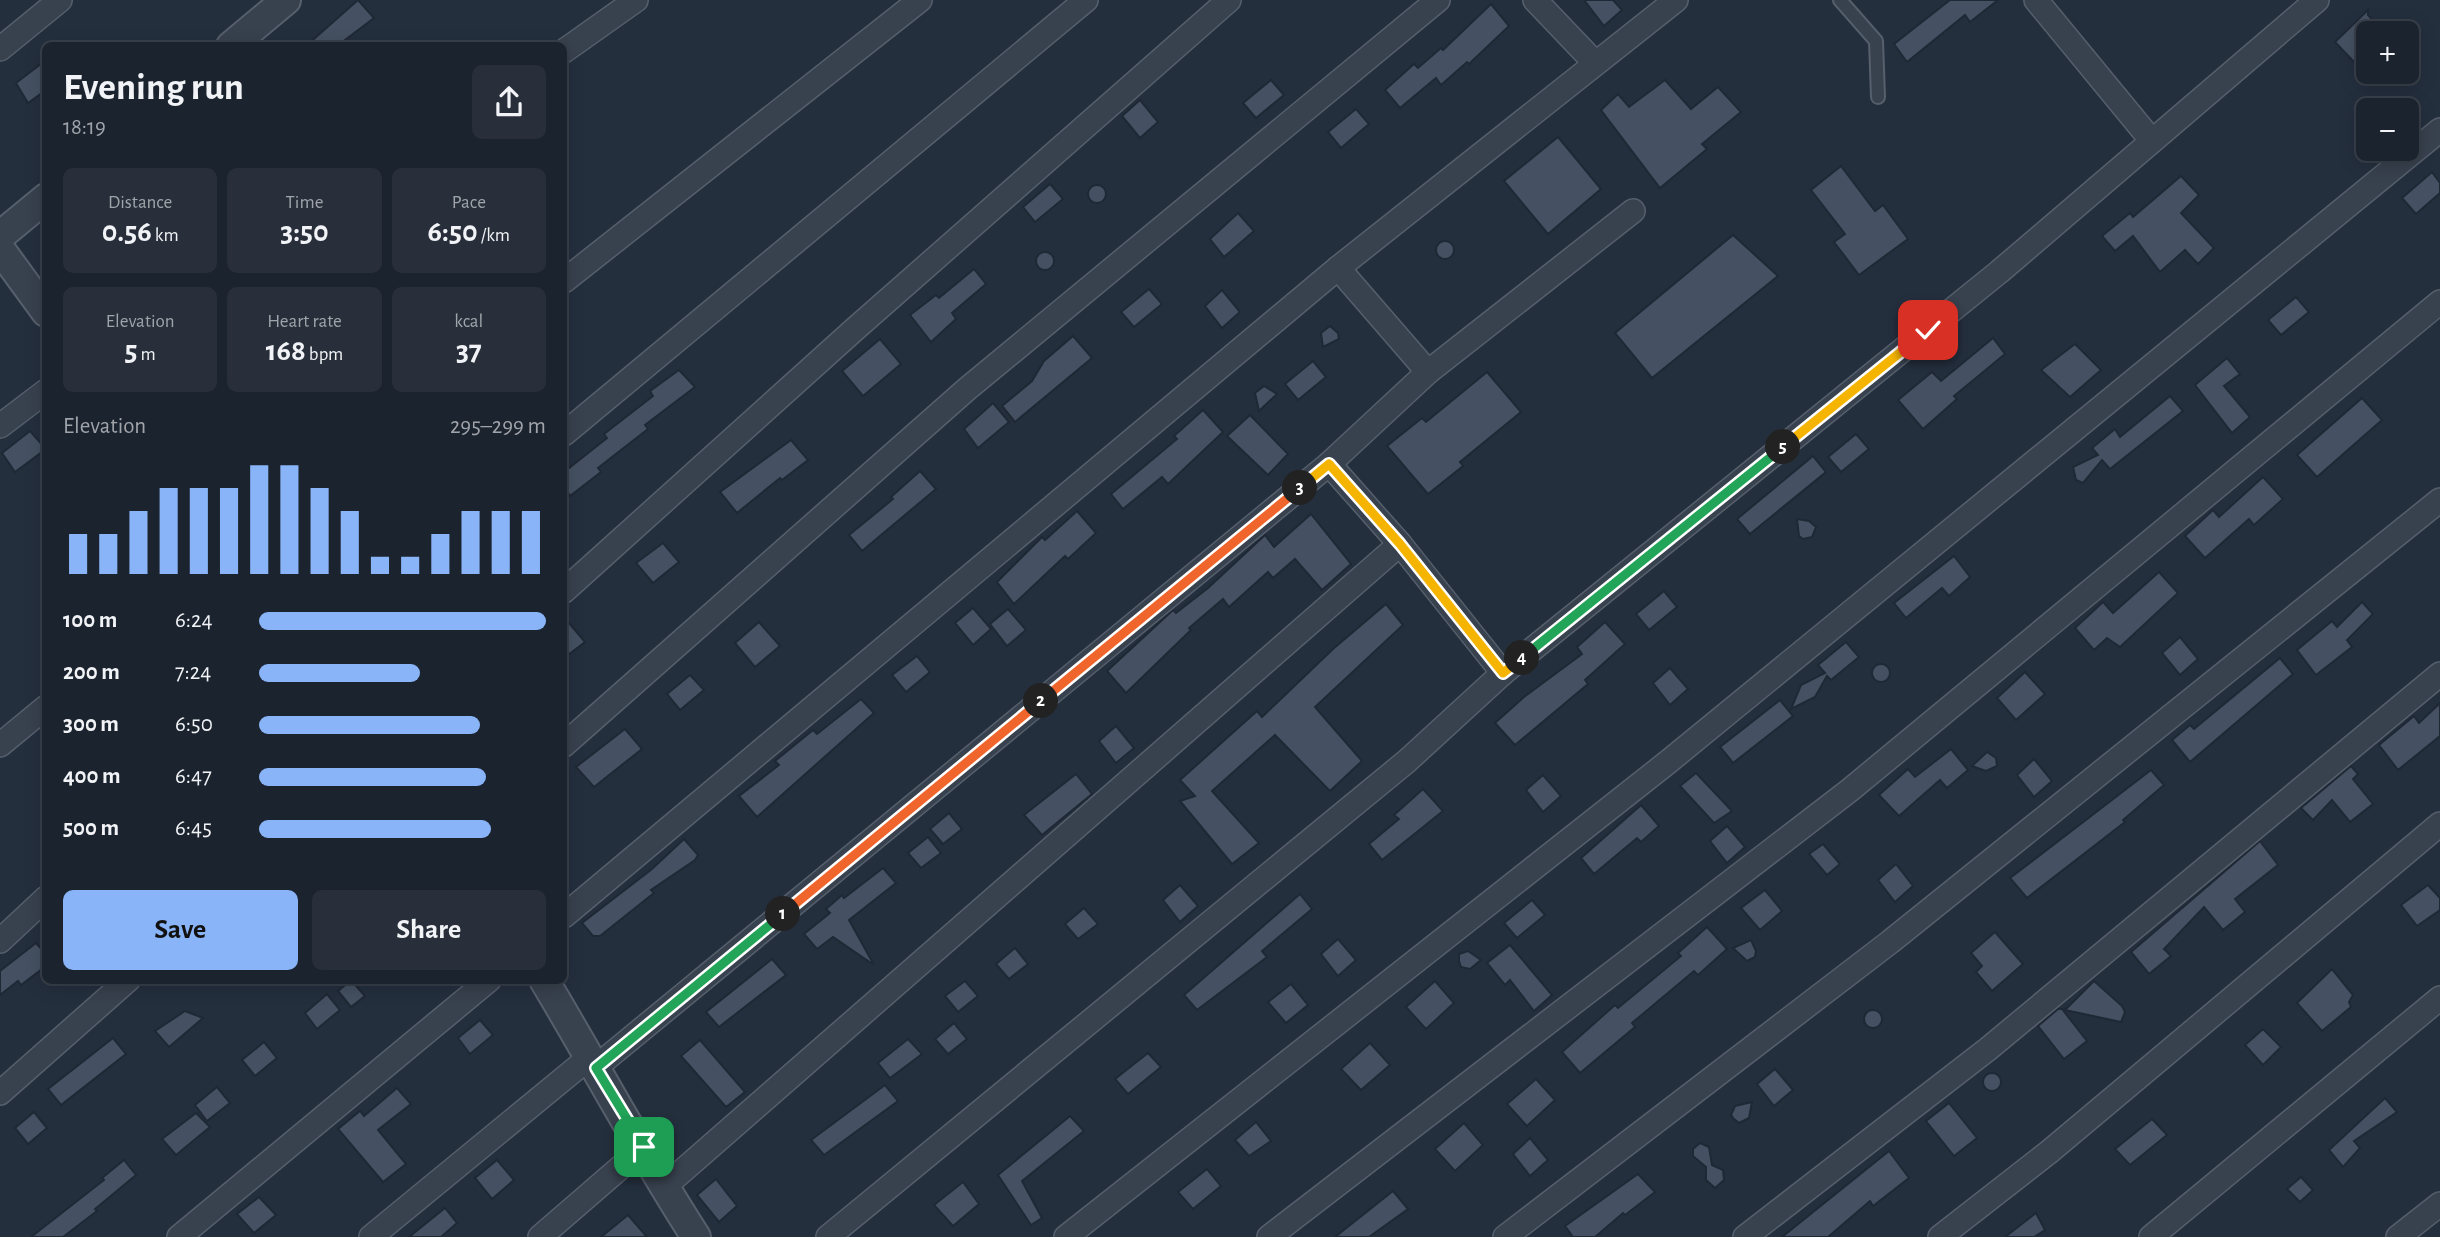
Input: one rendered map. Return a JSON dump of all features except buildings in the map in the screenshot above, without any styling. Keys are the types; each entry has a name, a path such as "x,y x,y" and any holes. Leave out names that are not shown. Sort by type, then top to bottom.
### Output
{"street":[{"path":"0,49 60,0"},
{"path":"236,42 286,0"},
{"path":"567,49 636,0"},
{"path":"567,279 920,0"},
{"path":"567,432 1086,0"},
{"path":"567,588 855,329 1229,0"},
{"path":"567,742 967,389 1438,0"},
{"path":"1535,0 1595,63"},
{"path":"567,913 1338,268 1676,0"},
{"path":"2036,0 2152,141"},
{"path":"828,1237 1407,761 1503,673 1999,272 2317,0"},
{"path":"1066,1237 1668,762 2440,130"},
{"path":"0,236 42,201"},
{"path":"371,1237 593,1062 1329,464 1428,372 1633,211"},
{"path":"0,249 42,307"},
{"path":"1338,268 1428,372"},
{"path":"1269,1237 1850,790 2440,302"},
{"path":"0,426 42,394"},
{"path":"1329,464 1400,544 1503,673"},
{"path":"1505,1237 1890,942 2440,500"},
{"path":"664,1187 1400,544"},
{"path":"1745,1237 1988,1049 2440,674"},
{"path":"0,745 42,710"},
{"path":"1940,1237 2049,1152 2440,824"},
{"path":"0,941 42,902"},
{"path":"0,1093 123,984"},
{"path":"179,1237 484,984"},
{"path":"546,984 696,1237"},
{"path":"2151,1237 2440,998"},
{"path":"540,1237 644,1147"},
{"path":"2398,1237 2440,1204"}],"lane":[{"path":"1840,0 1876,41 1878,97"}],"route":[{"path":"644,1147 596,1068 1329,464 1400,544 1503,673 1928,330"}]}
